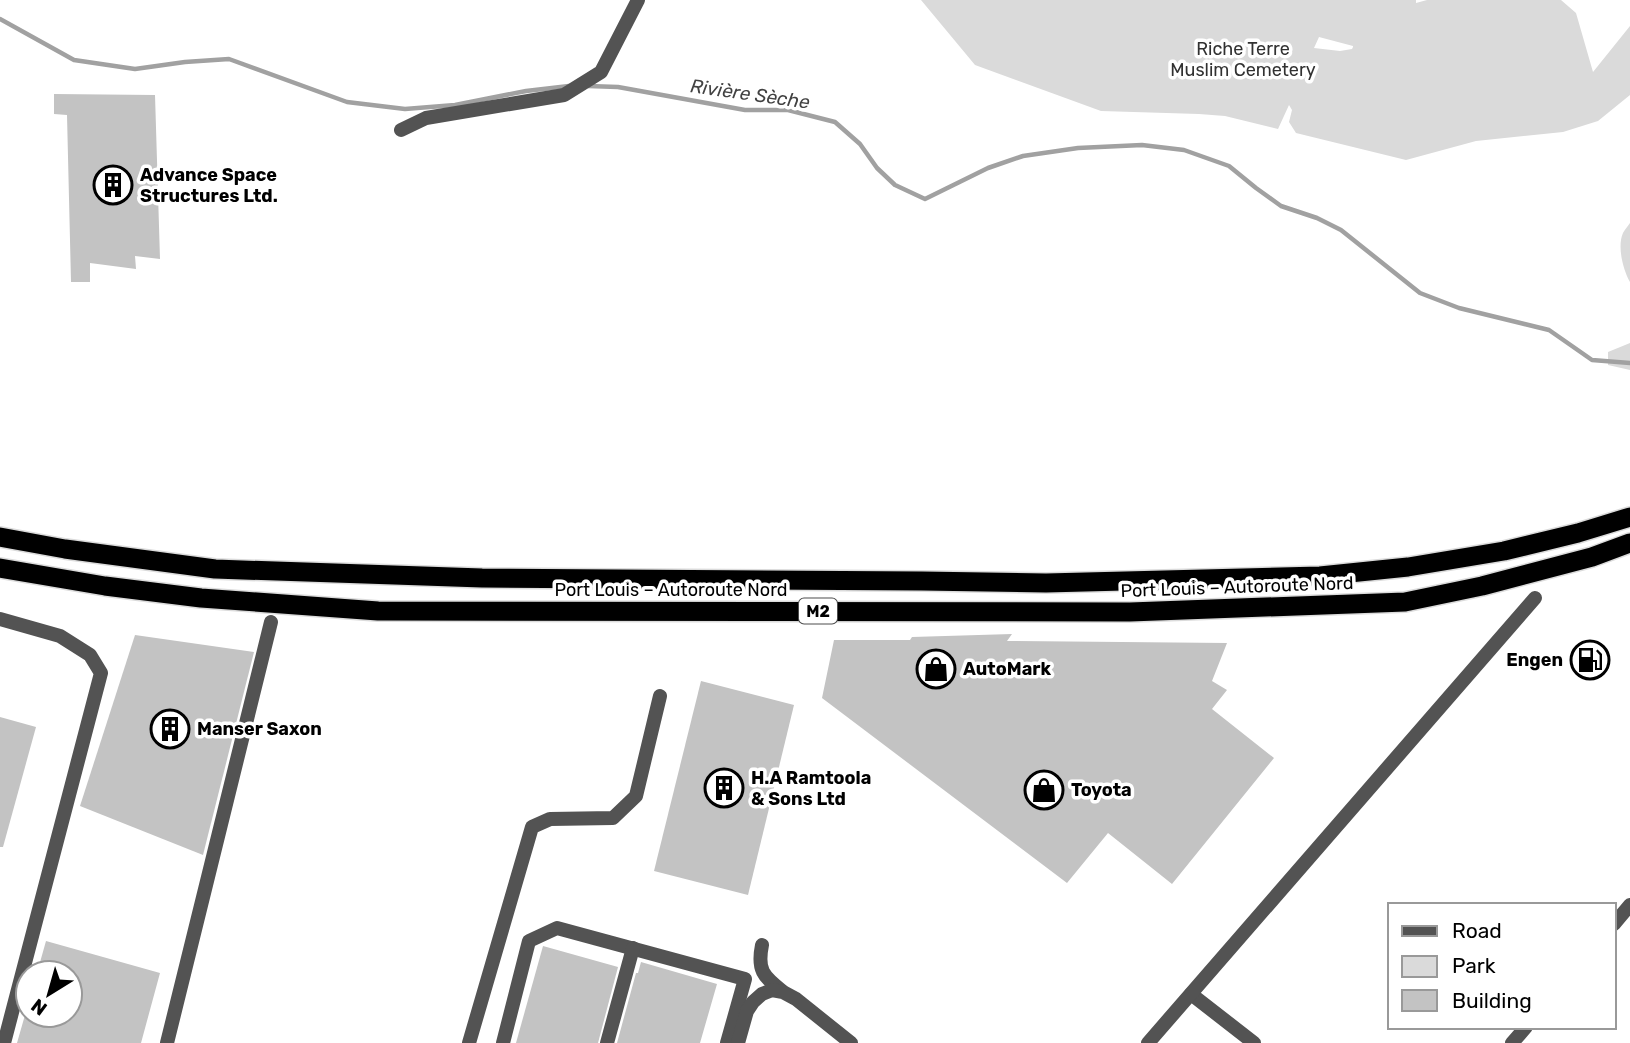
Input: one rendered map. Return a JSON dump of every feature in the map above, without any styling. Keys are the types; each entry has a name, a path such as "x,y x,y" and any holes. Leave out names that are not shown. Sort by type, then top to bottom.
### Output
{"highway":[{"name":"Port Louis – Autoroute Nord","path":"0,537 65,549 215,569 482,578 1059,583 1320,576 1408,567 1504,551 1630,517"},
{"name":"Port Louis – Autoroute Nord","path":"0,568 105,586 201,598 378,611 1130,612 1405,602 1482,586 1592,557 1630,543"}],"street":[{"path":"401,131 426,118 564,95 601,72 638,0"},
{"path":"1148,1043 1535,598"},
{"path":"0,619 60,635 90,655 101,673 4,1043"},
{"path":"167,1043 271,622"},
{"path":"469,1043 532,827 550,819 613,818 636,796 660,696"},
{"path":"1616,922 1630,905"},
{"path":"503,1043 530,941 556,928 745,979 727,1043"},
{"path":"762,945 759,959 761,971 768,980 851,1043"},
{"path":"607,1043 633,948"},
{"path":"738,1043 747,1011 753,1002 772,990 783,992"},
{"path":"1191,994 1254,1043"},
{"path":"1512,1043 1524,1029"}],"green space":[{"name":"Riche Terre Muslim Cemetery","path":"921,0 1416,0 1416,3 1427,0 1561,0 1576,13 1593,72 1630,26 1630,95 1598,121 1563,132 1476,141 1406,160 1296,133 1289,122 1292,110 1289,105 1278,129 1225,116 1101,111 975,65","holes":["1319,37 1353,46 1352,49 1340,51 1314,48"]},
{"path":"1630,223 1630,282 1623,265 1621,238"},
{"path":"1630,343 1630,370 1608,365 1608,352"}],"building":[{"name":"Advance Space Structures Ltd.","path":"54,94 155,95 160,259 135,256 136,269 90,263 90,282 71,282 67,115 54,114"},
{"name":"Toyota","path":"1012,634 1007,641 1227,643 1212,681 1227,690 1212,709 1274,758 1172,884 1108,833 1067,883 822,698 834,640 910,640 912,637"},
{"name":"Manser Saxon","path":"135,635 254,652 203,855 80,806"},
{"name":"H.A Ramtoola & Sons Ltd","path":"701,681 794,705 748,895 654,871"},
{"path":"0,717 36,727 3,847 0,847"},
{"path":"46,941 160,973 141,1043 17,1043 21,1029 84,1029 84,959 41,959"},
{"path":"543,946 618,967 598,1043 516,1043"},
{"path":"641,962 717,984 700,1043 617,1043"}],"waterway":[{"name":"Rivière Sèche","path":"0,19 74,60 135,69 229,59 347,102 405,109 455,105 526,91 569,86"},
{"name":"Rivière Sèche","path":"588,86 618,87 745,110 788,110 835,122 860,144 877,168 895,185 925,199 988,168 1023,156 1078,148 1142,145 1184,150 1229,166 1281,206 1317,218 1341,230 1420,293 1459,308 1549,330 1592,360 1630,363"}],"place":[{"name":"Advance Space Structures Ltd.","path":"113,185"},
{"name":"Engen","path":"1590,660"},
{"name":"AutoMark","path":"936,669"},
{"name":"Manser Saxon","path":"170,729"},
{"name":"H.A Ramtoola & Sons Ltd","path":"724,788"},
{"name":"Toyota","path":"1044,790"}]}
